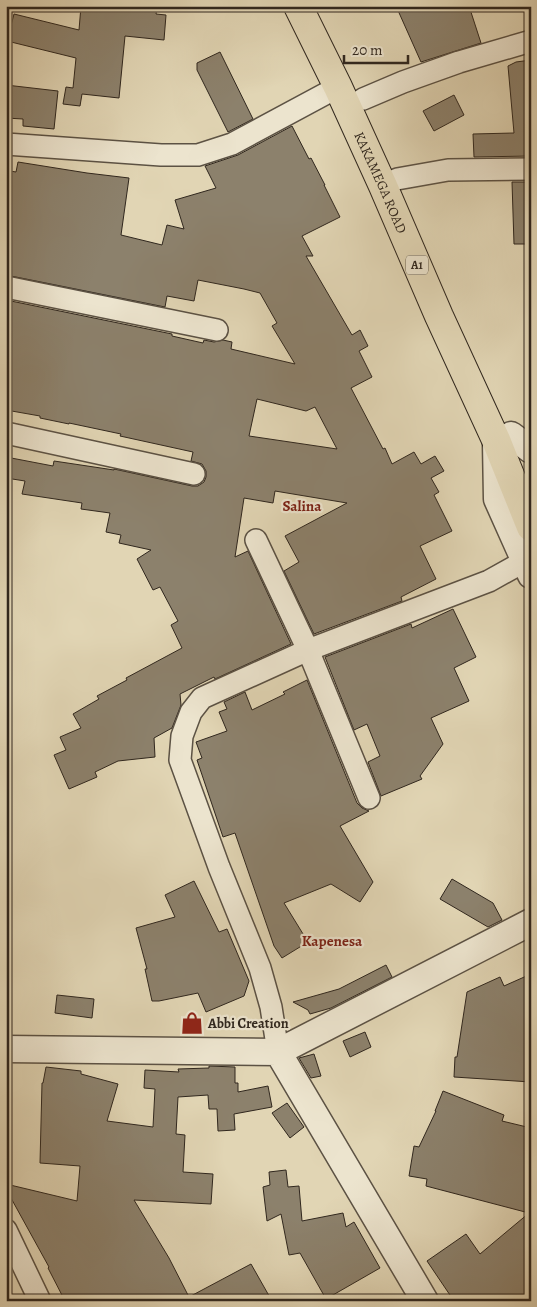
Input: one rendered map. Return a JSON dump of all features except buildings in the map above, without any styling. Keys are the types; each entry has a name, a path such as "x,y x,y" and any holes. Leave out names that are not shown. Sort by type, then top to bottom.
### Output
{"highway":[{"name":"KAKAMEGA ROAD","path":"298,6 338,87 439,316 513,442 531,477"},
{"name":"KAKAMEGA ROAD","path":"314,6 363,100 513,442 531,527"}],"street":[{"path":"363,100 403,82 459,62 531,41"},
{"path":"6,144 161,155 198,154 232,144 338,87"},
{"path":"397,180 448,170 531,169"},
{"path":"6,287 217,330"},
{"path":"6,432 194,474"},
{"path":"425,1301 278,1052 272,1006 260,968 219,867 180,760 182,736 191,712 202,698 308,650 528,568 497,499 513,442"},
{"path":"256,540 308,650 369,798"},
{"path":"6,1049 278,1052 531,922"},
{"path":"6,1230 40,1301"}],"place":[{"name":"Abbi Creation","path":"192,1023"}],"district":[{"name":"Salina","path":"302,506"},
{"name":"Kapenesa","path":"332,941"}]}
